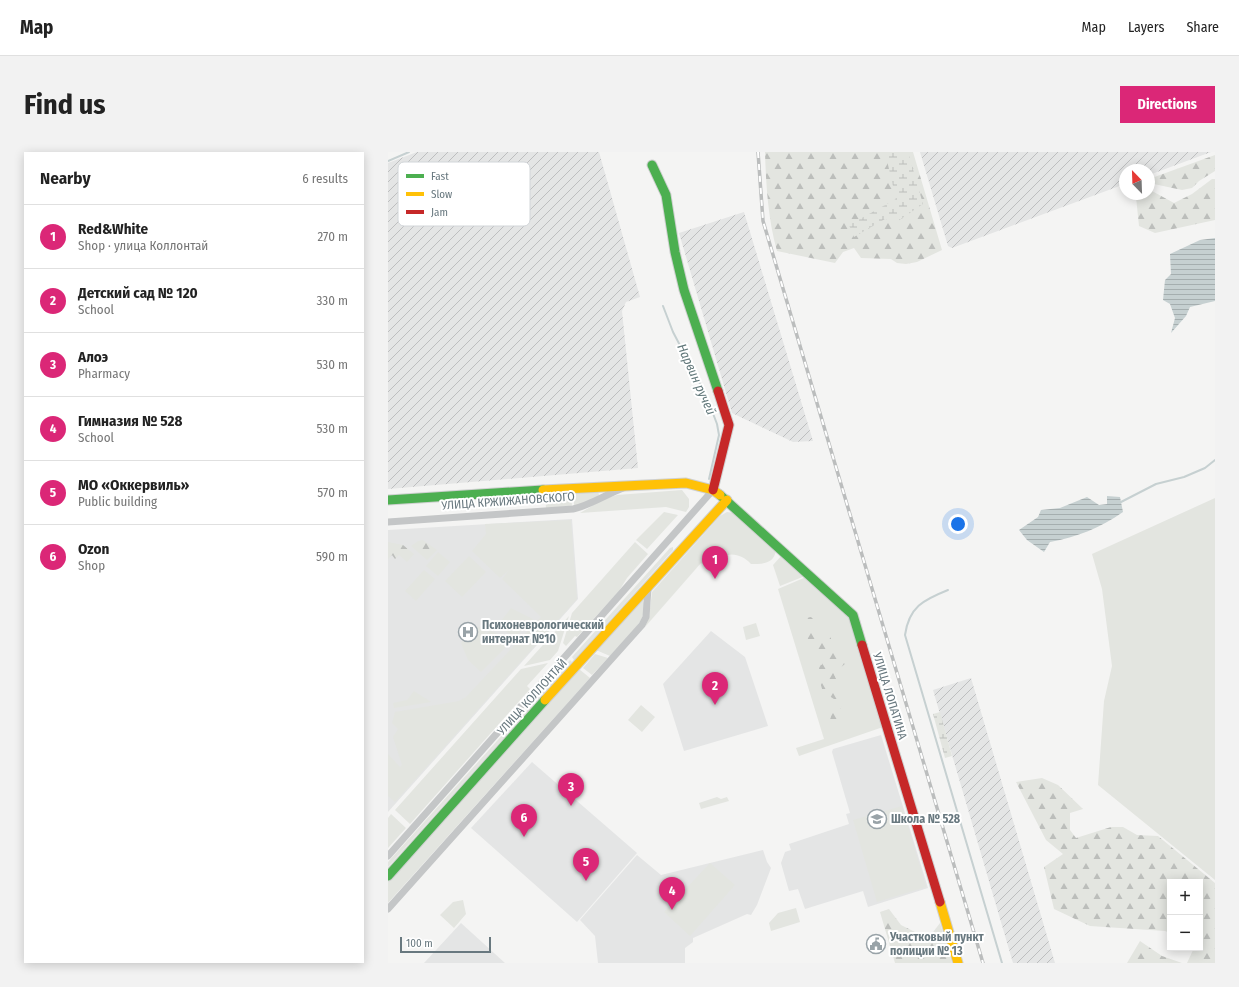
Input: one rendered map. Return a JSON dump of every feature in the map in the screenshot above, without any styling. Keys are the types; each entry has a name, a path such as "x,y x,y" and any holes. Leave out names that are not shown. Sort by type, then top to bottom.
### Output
{"street":[{"path":"652,165 666,195 675,252 684,290 729,425 713,490"},
{"name":"УЛИЦА КРЖИЖАНОВСКОГО","path":"388,500 601,486 625,487 686,484 713,490"},
{"path":"601,486 602,496"},
{"name":"УЛИЦА КРЖИЖАНОВСКОГО","path":"388,522 573,509 582,507 602,496 625,487"},
{"name":"УЛИЦА ЛОПАТИНА","path":"713,490 727,500 844,606 852,615 958,963"},
{"name":"УЛИЦА КОЛЛОНТАЙ","path":"388,856 713,490"},
{"name":"УЛИЦА КОЛЛОНТАЙ","path":"388,876 727,500"},
{"path":"388,909 642,625 646,617 648,588"}],"shaded area":[{"path":"417,152 599,152 640,297 626,302 622,311 638,468 388,489 388,163"},
{"path":"920,152 1211,152 1155,173 1155,164 1119,164 1119,186 952,248 948,246"},
{"path":"744,212 813,441 793,442 732,413 679,233"},
{"path":"1215,238 1215,301 1190,307 1186,316 1171,333 1175,318 1170,304 1163,300 1165,280 1171,274 1170,254 1200,240"},
{"path":"1107,496 1120,497 1123,512 1106,523 1088,531 1050,542 1044,552 1027,540 1019,530 1038,517 1041,510 1060,508 1087,497 1099,505 1107,504"},
{"name":"Психоневрологический интернат №10","path":"572,519 578,599 388,812 388,530"},
{"path":"711,631 745,657 768,726 684,751 663,684"},
{"path":"971,678 1055,963 1013,963 933,690"},
{"name":"Школа № 528","path":"881,735 928,888 868,907 863,891 805,909 798,889 789,891 781,863 785,852 791,850 789,844 849,824 846,814 850,813 832,752 833,749"},
{"path":"532,762 637,853 577,922 471,828"},
{"path":"763,850 767,862 771,868 757,905 751,915 747,914 693,938 693,942 685,948 685,963 598,963 595,936 580,920 637,855 661,875"},
{"path":"461,923 505,963 424,963"}],"green space":[{"path":"765,152 913,152 942,250 917,262 906,264 897,263 891,259 861,258 854,248 843,252 835,263 777,251 771,227"},
{"path":"885,152 908,152 923,204 898,221 885,219 854,237 849,225 896,199"},
{"path":"1215,155 1215,171 1199,181 1192,188 1182,190 1155,184 1155,177"},
{"path":"1212,179 1215,179 1215,220 1155,233 1139,226 1136,200 1155,200 1155,193 1174,203 1192,194"},
{"path":"682,490 689,499 689,507 686,512 666,507 580,513 604,499 617,495"},
{"path":"598,491 599,495 592,500 574,506 574,494"},
{"path":"571,493 572,506 546,508 545,495"},
{"path":"1215,498 1215,880 1098,785 1104,701 1112,666 1102,589 1092,554"},
{"path":"664,512 678,515 647,549 636,540"},
{"path":"727,512 734,513 776,550 773,558 764,563 751,564 742,557 732,554 722,557 715,566 707,567 701,563 645,627 649,617 652,592 720,516"},
{"path":"571,520 577,599 395,802 388,796 388,754 400,767 402,765 393,737 398,729 392,723 395,712 459,701 466,697 541,617 502,579 509,570 500,578 472,551 486,534 485,524"},
{"path":"423,540 437,550 427,560 411,546 418,541"},
{"path":"388,542 403,545 414,554 407,562 399,555 395,559 392,555 388,559"},
{"path":"635,542 648,554 627,578 619,591 577,637 575,636 566,646 563,643 572,613"},
{"path":"673,547 673,550 574,660 572,657 670,548"},
{"path":"438,552 450,562 438,576 426,566"},
{"path":"782,555 805,576 780,586 773,565"},
{"path":"469,556 486,572 462,597 445,581"},
{"path":"424,570 435,579 416,601 405,591"},
{"path":"806,577 850,619 883,727 799,756 796,748 824,739 778,589"},
{"path":"643,600 643,615 639,623 628,637 610,656 596,650"},
{"path":"511,608 533,619 515,637 497,626"},
{"path":"569,616 558,651 550,660 524,666"},
{"path":"811,617 819,625 815,629 818,634 824,631 831,638 831,643 848,660 834,674 841,691 842,703 838,721 833,723 830,720 831,716 828,706 834,699 823,692 820,682 821,678 825,682 828,681 818,667 819,664 822,665 823,662 815,655 813,644 808,640 804,626 805,618"},
{"path":"756,623 760,636 746,640 743,627"},
{"path":"478,627 488,629 479,641 490,630 512,641 481,672 468,660 461,643 473,629"},
{"path":"595,654 608,658 592,675 583,668"},
{"path":"570,660 572,662 388,867 388,862"},
{"path":"548,663 527,686 530,689 410,824 395,810 521,669"},
{"path":"579,669 590,678 388,903 388,882"},
{"path":"414,691 431,702 394,708 393,703 407,700"},
{"path":"641,705 655,717 642,732 628,720"},
{"path":"940,712 952,756 945,758 933,714"},
{"path":"1042,778 1058,785 1083,809 1070,813 1070,830 1076,838 1111,827 1123,827 1137,835 1158,836 1215,883 1215,963 1187,963 1193,951 1203,951 1203,879 1167,879 1167,932 1090,926 1054,909 1044,867 1063,854 1046,840 1016,782"},
{"path":"717,797 721,799 727,797 729,801 701,809 699,803"},
{"path":"902,806 926,887 877,902 853,820"},
{"path":"391,814 406,828 388,848 388,818"},
{"path":"710,863 735,885 690,936 664,912"},
{"path":"463,900 466,914 454,928 440,915 453,902"},
{"path":"796,908 800,922 771,931 769,923 778,913"},
{"path":"889,909 901,925 927,940 940,923 952,963 895,963 880,912"},
{"path":"1140,941 1162,956 1182,963 1127,963"}],"waterway":[{"name":"Нарвин ручей","path":"388,161 409,152"},
{"name":"Нарвин ручей","path":"663,306 673,332 706,395 717,424 719,435 709,479"},
{"name":"Нарвин ручей","path":"1121,502 1156,484 1184,477 1205,468 1215,460"},
{"path":"948,590 924,601 914,611 907,625 905,635 1002,963"}],"railway":[{"path":"758,152 763,221 983,963"}],"traffic: fast":[{"path":"652,165 666,195 675,252 684,290 718,391"},
{"path":"388,500 543,490"},
{"path":"720,495 853,615 862,645"},
{"path":"388,876 545,700"}],"traffic: slow":[{"path":"543,490 686,483 713,490 720,495"},
{"path":"545,700 727,500"},
{"path":"940,902 958,963"}],"traffic: jam":[{"path":"713,490 729,425 718,391"},
{"path":"862,645 940,902"}],"place":[{"name":"Red&White","path":"715,579"},
{"name":"Психоневрологический интернат №10","path":"468,632"},
{"name":"Детский сад № 120","path":"715,705"},
{"name":"Алоэ","path":"571,806"},
{"name":"Школа № 528","path":"877,819"},
{"name":"Ozon","path":"524,837"},
{"name":"МО «Оккервиль»","path":"586,881"},
{"name":"Гимназия № 528","path":"672,910"},
{"name":"Участковый пункт полиции № 13","path":"876,944"}]}
